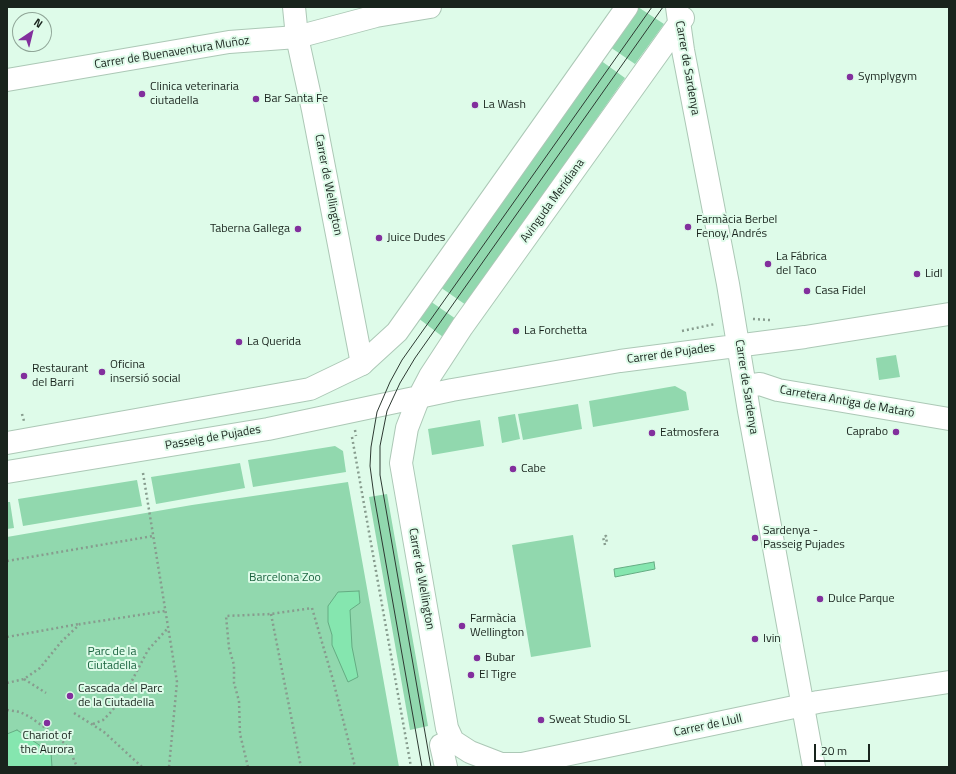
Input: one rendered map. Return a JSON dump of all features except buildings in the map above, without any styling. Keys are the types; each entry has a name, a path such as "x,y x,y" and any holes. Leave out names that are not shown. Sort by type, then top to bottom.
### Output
{"street":[{"name":"Carrer de Wellington","path":"294,7 297,37 316,126 362,364"},
{"name":"Carrer de Buenaventura Muñoz","path":"7,80 229,42 297,37 376,16 430,7"},
{"path":"7,444 310,389 362,364 397,332 627,7"},
{"name":"Carrer de Sardenya","path":"682,12 683,50 739,345 814,767"},
{"name":"Avinguda Meridiana","path":"419,397 430,376 469,318 682,12"},
{"name":"Carrer de Pujades","path":"419,397 620,361 805,337 949,314"},
{"name":"Carretera Antiga de Mataró","path":"746,386 760,384 778,390 949,419"},
{"name":"Carrer de Wellington","path":"419,397 407,428 401,463 447,728 455,746 446,767"},
{"name":"Passeig de Pujades","path":"7,472 268,429 419,397"},
{"name":"Carrer de Llull","path":"455,746 501,764 522,764 804,705 949,682"}],"path":[{"path":"352,437 411,767"},
{"path":"143,473 177,682 169,767"},
{"path":"7,561 154,536"},
{"path":"248,767 240,734 239,701 234,683 234,665 230,648 226,616 270,614 312,608 333,680 355,767"},
{"path":"7,637 165,611"},
{"path":"270,614 301,767"},
{"path":"7,683 24,679 40,668 61,642 80,624"},
{"path":"93,724 103,720 111,712 125,694 148,650 168,628"},
{"path":"24,679 46,693"},
{"path":"7,710 20,712 30,717 58,737 69,748 77,767"},
{"path":"74,713 104,732 142,767"}],"green space":[{"path":"638,7 664,24 635,64 610,47"},
{"path":"600,60 625,78 466,305 440,287"},
{"path":"430,301 456,319 443,337 418,318"},
{"path":"896,355 900,377 879,380 876,358"},
{"path":"675,386 686,392 689,410 593,427 589,401"},
{"path":"578,404 582,429 523,440 518,414"},
{"path":"515,414 520,439 502,443 498,417"},
{"path":"480,420 484,446 432,455 428,429"},
{"path":"335,446 343,451 346,472 253,487 248,460"},
{"path":"240,463 245,488 156,504 151,477"},
{"path":"137,480 142,506 23,526 18,499"},
{"path":"348,482 399,767 7,767 7,537 192,505"},
{"path":"387,494 428,726 410,730 369,497"},
{"path":"7,502 10,502 14,528 7,529"},
{"path":"573,535 591,647 531,657 512,545"}],"shaded area":[{"path":"654,562 655,569 615,577 614,569"},
{"path":"359,591 360,603 350,610 352,647 358,677 348,682 332,645 332,635 328,622 328,606 338,592"},
{"path":"17,730 51,753 52,767 7,767 7,734"}],"tram line":[{"path":"422,767 370,466 371,447 377,412 390,382 402,360 652,7"},
{"path":"431,767 380,475 380,446 387,411 400,383 415,358 663,7"}],"place":[{"name":"Symplygym","path":"850,77"},
{"name":"Clinica veterinaria ciutadella","path":"142,94"},
{"name":"Bar Santa Fe","path":"256,99"},
{"name":"La Wash","path":"475,105"},
{"name":"Farmàcia Berbel Fenoy, Andrés","path":"688,227"},
{"name":"Taberna Gallega","path":"298,229"},
{"name":"Juice Dudes","path":"379,238"},
{"name":"La Fábrica del Taco","path":"768,264"},
{"name":"Lidl","path":"917,274"},
{"name":"Casa Fidel","path":"807,291"},
{"name":"La Forchetta","path":"516,331"},
{"name":"La Querida","path":"239,342"},
{"name":"Oficina insersió social","path":"102,372"},
{"name":"Restaurant del Barri","path":"24,376"},
{"name":"Caprabo","path":"896,432"},
{"name":"Eatmosfera","path":"652,433"},
{"name":"Cabe","path":"513,469"},
{"name":"Sardenya - Passeig Pujades","path":"755,538"},
{"name":"Dulce Parque","path":"820,599"},
{"name":"Farmàcia Wellington","path":"462,626"},
{"name":"Ivin","path":"755,639"},
{"name":"Bubar","path":"477,658"},
{"name":"El Tigre","path":"471,675"},
{"name":"Cascada del Parc de la Ciutadella","path":"70,696"},
{"name":"Sweat Studio SL","path":"541,720"},
{"name":"Chariot of the Aurora","path":"47,723"}],"park label":[{"name":"Barcelona Zoo","path":"285,578"},
{"name":"Parc de la Ciutadella","path":"112,659"}]}
